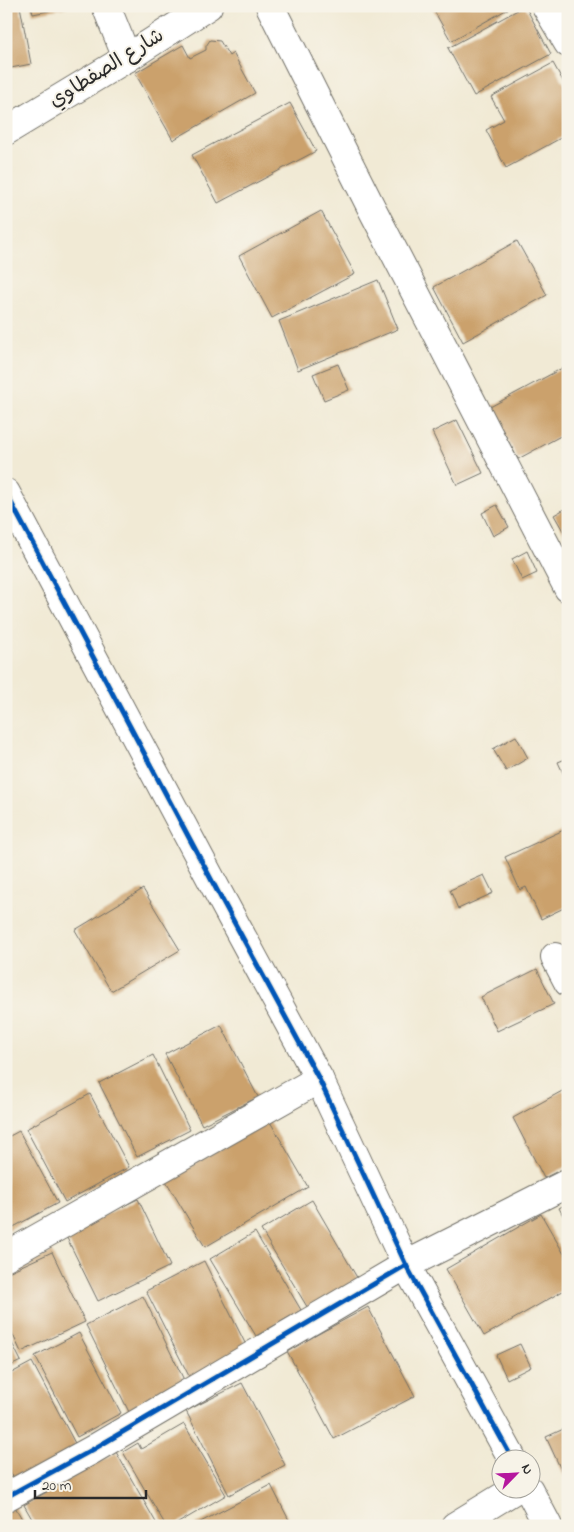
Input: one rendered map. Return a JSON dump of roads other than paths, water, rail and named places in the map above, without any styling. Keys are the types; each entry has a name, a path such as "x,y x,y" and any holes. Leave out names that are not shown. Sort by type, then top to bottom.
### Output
{"street":[{"path":"106,6 127,58"},
{"name":"شارع الصفطاوي","path":"6,131 127,58 208,6"},
{"path":"270,6 371,207 568,588"},
{"path":"546,6 568,43"},
{"path":"6,493 319,1079 406,1265 507,1450"},
{"path":"555,957 568,982"},
{"path":"6,1256 319,1079"},
{"path":"6,1497 92,1450 406,1265 568,1183"},
{"path":"455,1526 498,1500"},
{"path":"534,1500 548,1526"}]}
